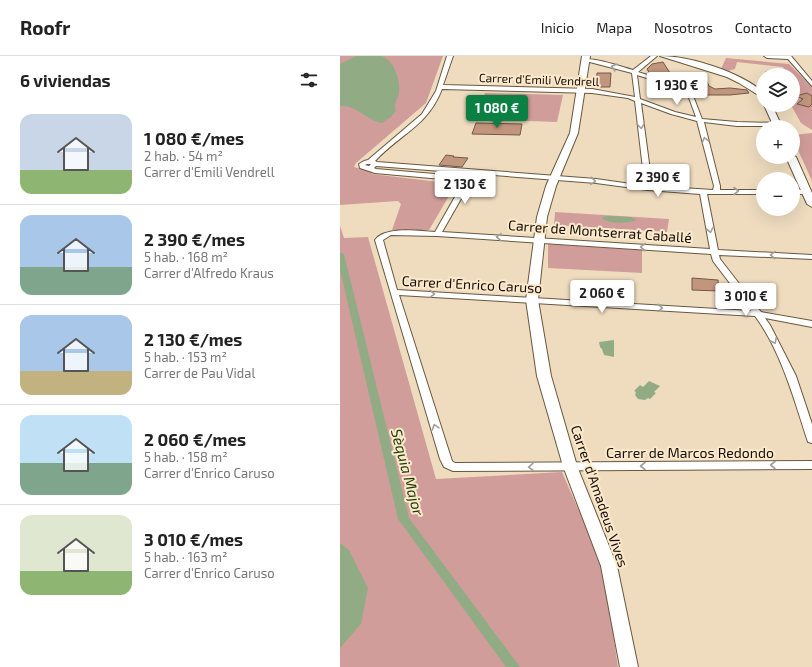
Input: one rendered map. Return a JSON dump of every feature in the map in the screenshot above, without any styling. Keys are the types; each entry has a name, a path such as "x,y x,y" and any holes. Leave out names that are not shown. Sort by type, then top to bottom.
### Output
{"street":[{"path":"371,165 422,118 434,101 450,56"},
{"path":"648,188 649,183 634,73 636,69 654,56"},
{"path":"664,56 738,79 756,90"},
{"path":"767,56 788,57 812,84"},
{"path":"586,58 678,87 688,92 693,97 717,186 716,191"},
{"name":"Carrer d'Amadeus Vives","path":"586,58 573,136 554,178 545,204 538,240 532,300 544,376 570,466 609,566 629,667"},
{"name":"Carrer d'Emili Vendrell","path":"440,87 581,90 602,92 638,100 673,113 699,120 756,125"},
{"path":"794,164 810,199"},
{"path":"371,165 554,178 702,192 756,192"},
{"path":"371,165 375,171 466,179 467,183 438,234"},
{"path":"702,192 716,259 756,314 766,325 791,376 812,439"},
{"path":"800,195 810,199"},
{"name":"Carrer de Montserrat Caballé","path":"394,292 379,240 386,234 438,234 812,257"},
{"name":"Carrer d'Enrico Caruso","path":"394,292 756,314 812,324"},
{"name":"Carrer de Marcos Redondo","path":"394,292 445,459 448,464 453,467 812,465"}],"shaded area":[{"path":"340,56 443,56 426,103 356,163 354,167 372,172 372,174 456,184 429,230 392,230 401,204 398,201 340,205"},
{"path":"356,56 381,56 390,61 396,71 399,88 395,104 396,111 391,117 382,123 371,119 357,110 346,106 340,106 340,64"},
{"path":"726,58 789,64 793,68 737,62 735,69 728,71 721,69"},
{"path":"800,75 812,87 812,130 801,123 795,112 800,112"},
{"path":"485,93 563,95 557,122 475,119"},
{"path":"812,133 812,181 800,154 800,134"},
{"path":"555,212 669,219 667,232 554,225"},
{"path":"605,216 631,217 636,220 619,223 602,218"},
{"path":"340,226 344,238 368,237 436,479 562,472 603,566 618,667 340,667"},
{"path":"548,244 642,250 642,273 548,268"},
{"path":"614,340 614,357 604,355 599,342"},
{"path":"649,381 660,386 654,392 656,393 650,399 638,399 635,395 636,392 634,391 640,385 643,387"},
{"path":"340,543 349,550 368,588 361,624 340,648"}],"building":[{"path":"663,62 670,73 682,73 683,82 706,80 709,86 715,89 730,88 747,90 749,93 702,95 702,91 650,74 647,69 652,64"},
{"path":"597,73 611,73 610,87 596,87"},
{"path":"807,93 812,96 812,104 809,107 800,105 800,102 803,99 800,98 800,95"},
{"path":"476,123 522,124 520,135 472,134"},
{"path":"446,155 468,158 462,167 439,165"},
{"path":"692,278 718,280 719,291 692,290"}],"waterway":[{"name":"Sèquia Major","path":"340,254 404,519 514,667"}]}
